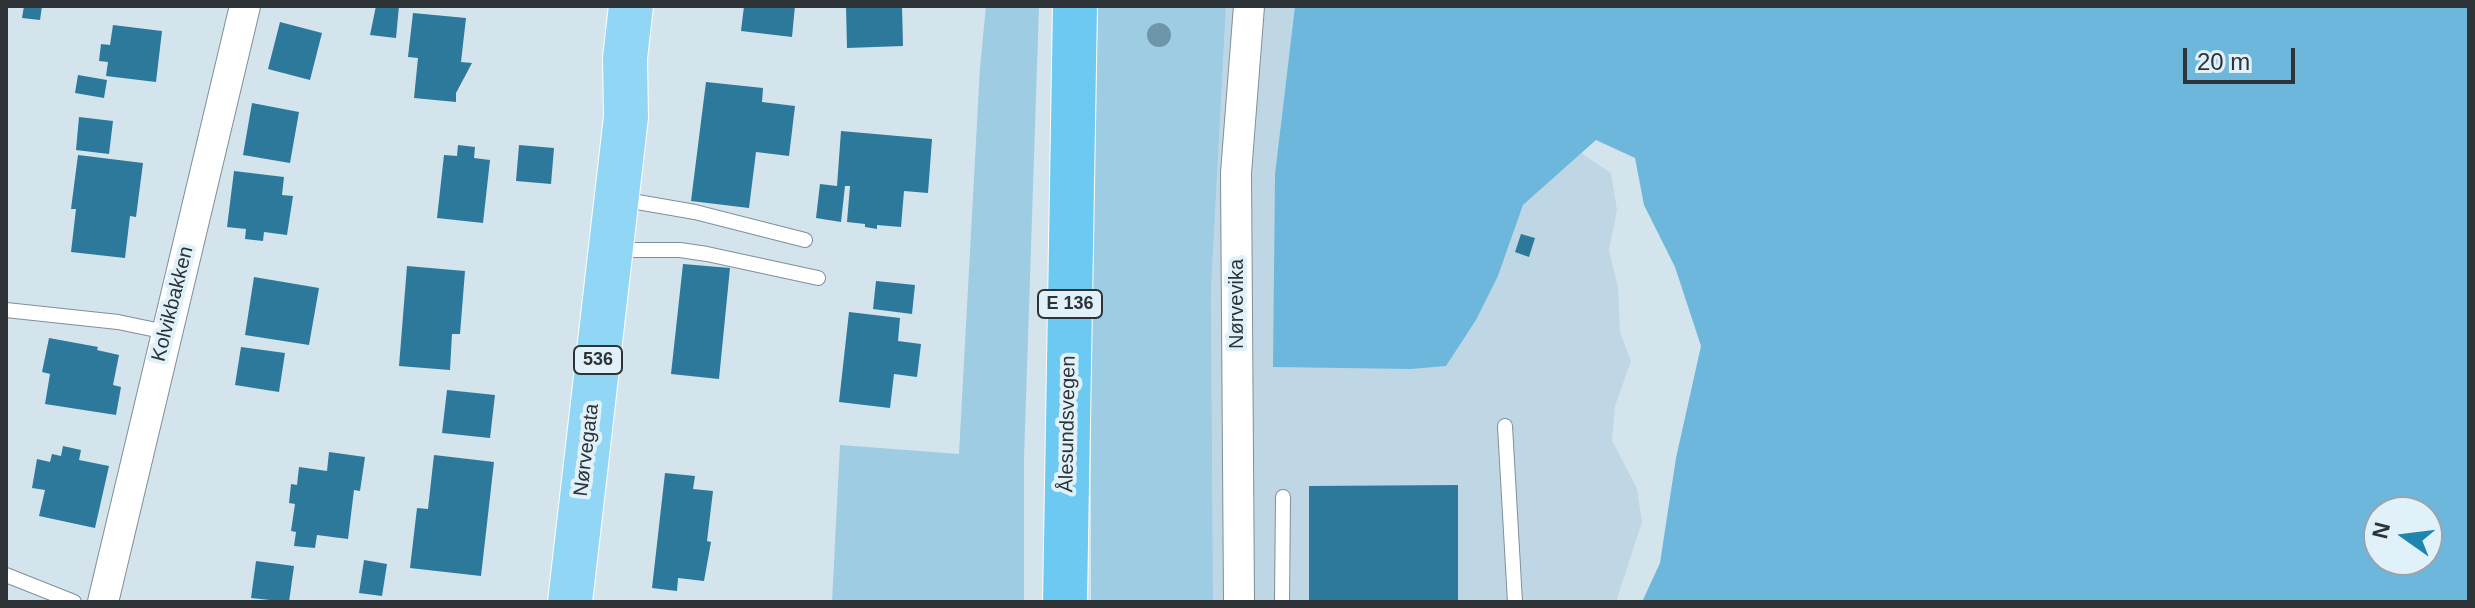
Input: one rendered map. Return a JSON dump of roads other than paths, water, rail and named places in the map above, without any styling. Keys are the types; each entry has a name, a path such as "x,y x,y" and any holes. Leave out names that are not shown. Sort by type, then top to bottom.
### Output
{"highway":[{"name":"Ålesundsvegen","path":"1065,602 1075,6"}],"main road":[{"name":"Nørvegata","path":"570,602 626,117 625,58 631,6"},
{"name":"Nørvegata","path":"626,117 643,60 649,6"}],"street":[{"name":"Kolvikbakken","path":"103,602 245,6"},
{"name":"Nørvevika","path":"1239,602 1236,173 1249,6"}],"lane":[{"path":"616,199 695,212 805,240"},
{"path":"611,250 693,252 818,278"},
{"path":"6,310 118,322 166,332"},
{"path":"1505,426 1515,602"},
{"path":"1282,602 1283,497"},
{"path":"6,575 74,602"}]}
